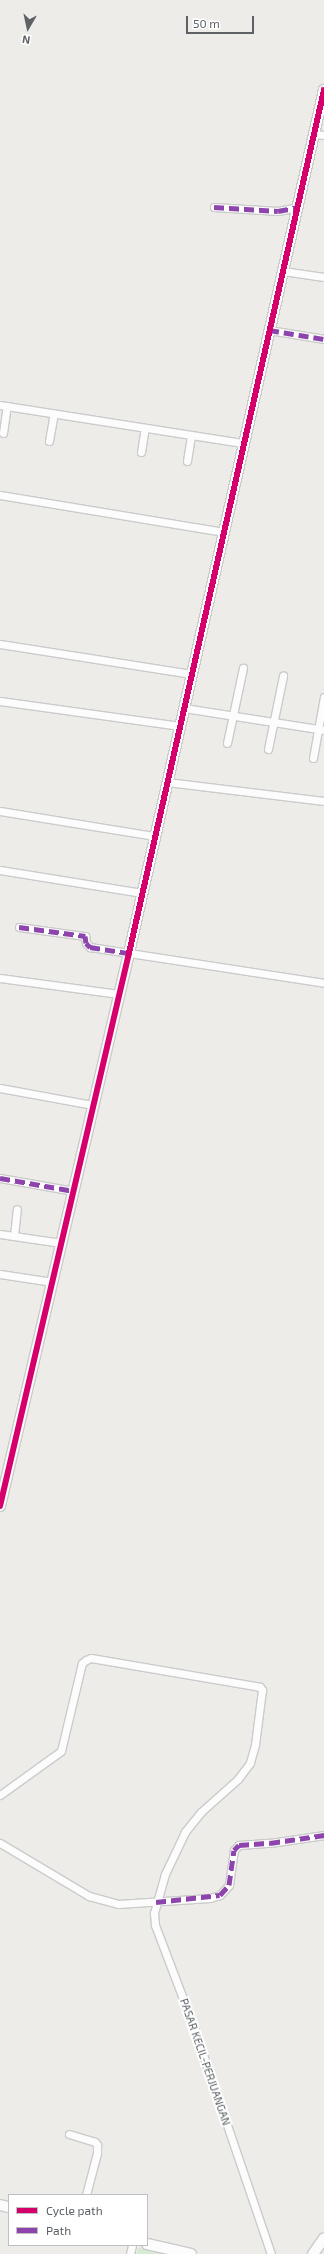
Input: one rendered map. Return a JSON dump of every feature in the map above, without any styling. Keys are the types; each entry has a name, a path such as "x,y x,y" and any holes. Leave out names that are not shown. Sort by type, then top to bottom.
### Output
{"street":[{"path":"0,1506 129,953 324,90"},
{"path":"314,134 324,135"},
{"path":"214,207 278,211 298,207"},
{"path":"283,270 324,277"},
{"path":"269,330 324,339"},
{"path":"3,433 3,405 244,443"},
{"path":"50,440 54,413"},
{"path":"141,452 145,428"},
{"path":"187,461 191,435"},
{"path":"0,495 224,532"},
{"path":"0,644 192,674"},
{"path":"227,743 243,668"},
{"path":"268,749 283,676"},
{"path":"313,758 321,729 324,697"},
{"path":"0,701 180,726"},
{"path":"184,708 321,729"},
{"path":"168,782 324,801"},
{"path":"0,811 155,836"},
{"path":"0,870 142,893"},
{"path":"19,927 85,936 86,943 90,947 324,983"},
{"path":"0,978 119,994"},
{"path":"0,1088 93,1105"},
{"path":"0,1178 74,1191"},
{"path":"14,1236 18,1210"},
{"path":"0,1234 61,1243"},
{"path":"0,1274 52,1282"},
{"name":"PASAR KECIL-PERJUANGAN","path":"0,1794 61,1751 82,1662 91,1658 260,1687 262,1690 255,1745 250,1763 238,1779 201,1812 185,1832 167,1870 156,1902 155,1924 193,2025 271,2254"},
{"path":"0,1843 89,1896 118,1904 156,1902 220,1895 228,1884 234,1850 239,1845 270,1843 324,1835"},
{"path":"69,2134 94,2142 97,2145 97,2153 86,2194"},
{"path":"314,2254 324,2238"},
{"path":"148,2244 191,2254"}],"green space":[{"path":"138,2248 167,2254 137,2254"}],"marked path":[{"path":"214,207 278,211 298,207"},
{"path":"269,330 324,339"},
{"path":"19,927 85,936 86,943 90,947 129,953"},
{"path":"0,1178 74,1191"},
{"path":"156,1902 220,1895 229,1885 234,1850 239,1845 270,1843 324,1835"}],"cycle path":[{"path":"0,1506 129,953 324,90"}]}
